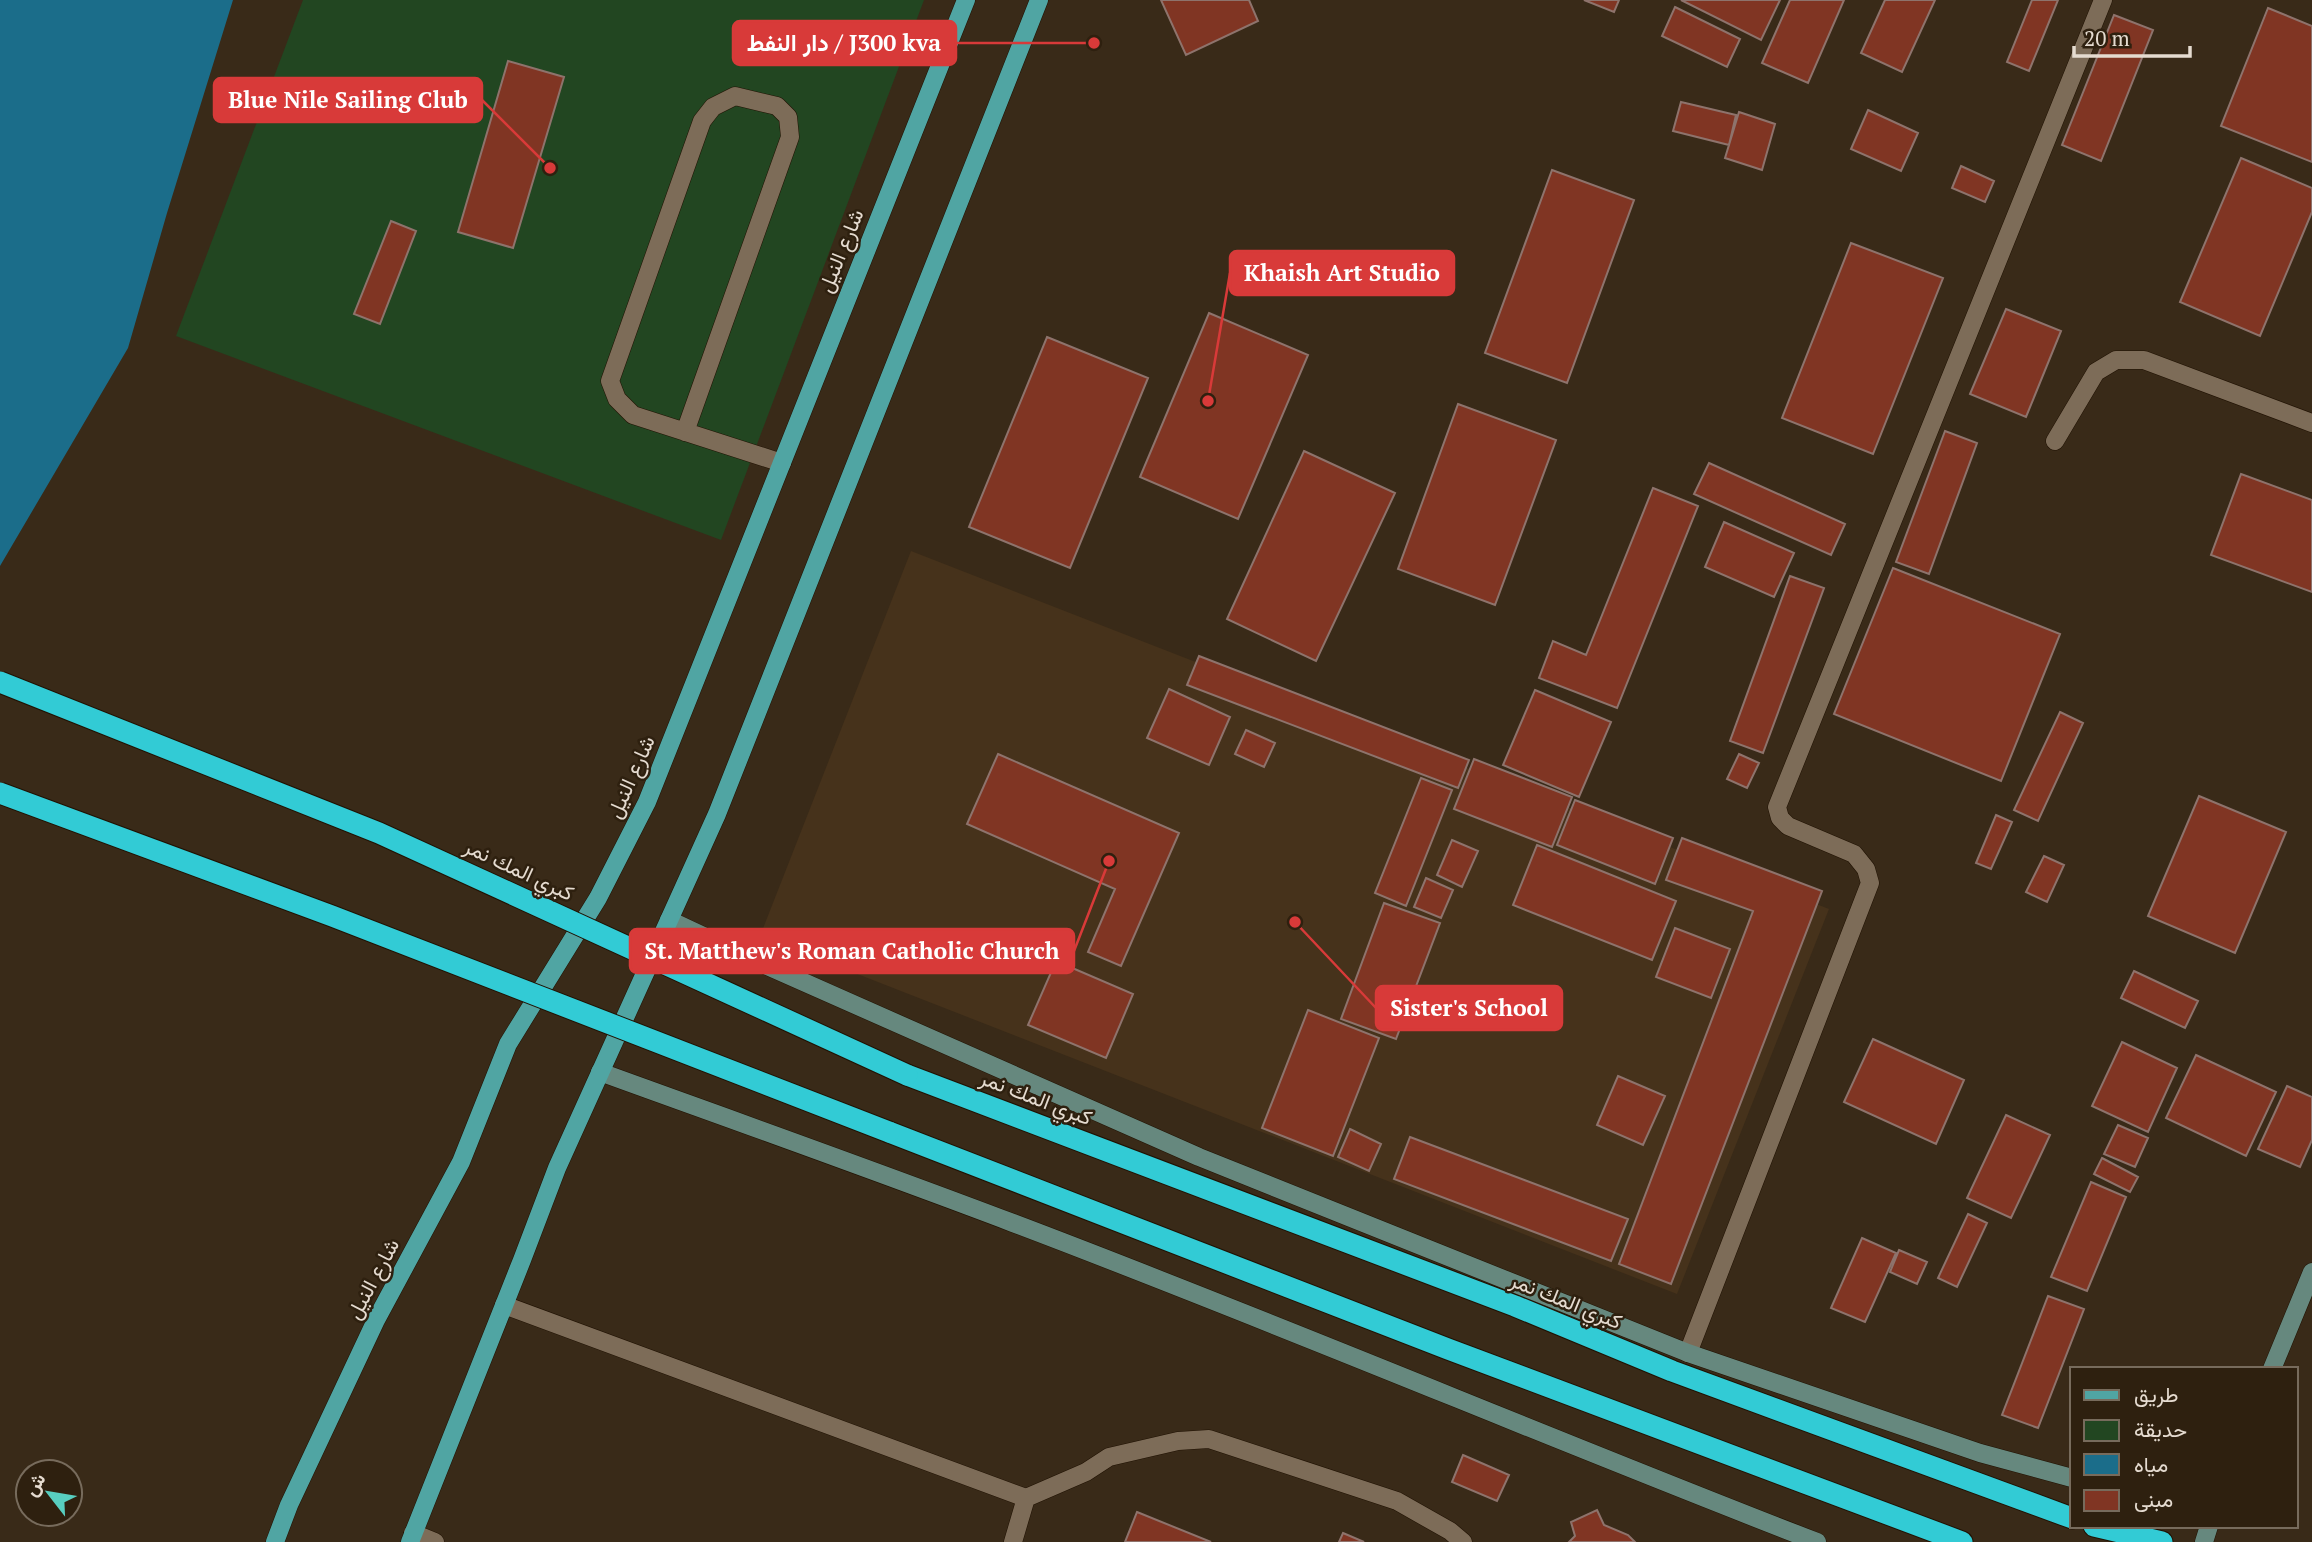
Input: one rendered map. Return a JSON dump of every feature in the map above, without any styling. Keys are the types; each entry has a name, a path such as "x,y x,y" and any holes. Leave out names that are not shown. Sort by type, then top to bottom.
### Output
{"highway":[{"name":"كبري المك نمر","path":"0,682 379,833 907,1075 1502,1301 1672,1371 2070,1517"},
{"path":"0,793 332,916 1436,1344 1962,1542"},
{"path":"2098,1528 2162,1542"}],"main road":[{"name":"شارع النيل","path":"275,1542 289,1505 376,1320 461,1162 508,1044 598,898 647,802 966,0"},
{"path":"412,1537 557,1168 722,801 1039,0"}],"street":[{"path":"1688,1353 1870,883 1866,869 1854,854 1788,826 1780,818 1777,807 2103,0"},
{"path":"685,432 790,137 788,117 777,106 735,96 713,107 702,121 610,381 617,399 633,415 685,432 782,463"},
{"path":"2054,441 2096,372 2116,360 2144,360 2312,423"},
{"path":"669,920 1199,1157 1688,1353 1980,1453 2070,1477"},
{"path":"600,1072 1014,1224 1817,1542"},
{"path":"2274,1367 2312,1272"},
{"path":"504,1305 1026,1498 1086,1472 1109,1457 1178,1441 1209,1439 1397,1501 1450,1531 1462,1542"},
{"path":"1013,1542 1026,1498"},
{"path":"412,1537 435,1542"}],"shaded area":[{"path":"911,551 1829,909 1677,1294 760,936"}],"green space":[{"path":"303,0 924,0 721,540 176,336"}],"water":[{"path":"0,0 233,0 128,348 0,566"}],"building":[{"path":"1161,0 1249,0 1258,21 1186,55"},
{"path":"1584,0 1619,0 1614,12"},
{"path":"1681,0 1780,0 1761,40"},
{"path":"1790,0 1844,0 1808,83 1762,63"},
{"path":"1885,0 1935,0 1902,72 1861,53"},
{"path":"2032,0 2058,0 2029,71 2007,62"},
{"path":"1675,7 1740,39 1727,67 1662,36"},
{"path":"2268,8 2312,26 2312,162 2221,126"},
{"path":"2114,15 2153,30 2101,161 2062,145"},
{"path":"508,61 564,77 513,248 458,232"},
{"path":"1681,102 1736,115 1729,145 1673,131"},
{"path":"1868,110 1918,133 1901,171 1851,149"},
{"path":"1739,112 1775,124 1762,170 1725,158"},
{"path":"2241,158 2312,188 2312,212 2260,336 2180,302"},
{"path":"1961,166 1994,181 1985,202 1952,188"},
{"path":"1552,170 1634,200 1567,383 1485,353"},
{"path":"391,221 416,231 380,324 354,314"},
{"path":"1851,243 1943,278 1873,454 1782,418"},
{"path":"2006,309 2061,331 2026,417 1970,394"},
{"path":"1209,313 1308,355 1238,519 1140,477"},
{"path":"1047,337 1148,378 1070,568 969,527"},
{"path":"1458,404 1556,440 1495,605 1398,569"},
{"path":"1945,431 1977,443 1929,574 1896,562"},
{"path":"1304,451 1395,493 1316,661 1227,619"},
{"path":"1709,463 1845,524 1831,555 1694,494"},
{"path":"2241,474 2312,500 2312,592 2211,555"},
{"path":"1653,488 1698,506 1617,708 1539,678 1553,641 1586,655"},
{"path":"1724,522 1794,553 1774,597 1705,567"},
{"path":"1893,568 2060,634 2001,781 1834,714"},
{"path":"1790,576 1824,588 1763,753 1730,741"},
{"path":"1199,656 1469,760 1458,788 1187,685"},
{"path":"1169,689 1230,717 1209,765 1147,738"},
{"path":"1535,690 1611,722 1579,797 1503,765"},
{"path":"2060,712 2083,723 2038,821 2014,810"},
{"path":"1246,730 1275,743 1264,767 1235,754"},
{"path":"998,754 1179,833 1121,966 1088,952 1115,889 967,824"},
{"path":"1739,754 1759,763 1747,788 1727,779"},
{"path":"1474,759 1572,797 1552,847 1454,809"},
{"path":"1421,778 1452,790 1406,906 1375,893"},
{"path":"2199,796 2286,832 2235,953 2148,916"},
{"path":"1575,800 1673,838 1655,884 1557,845"},
{"path":"1996,815 2012,822 1991,869 1976,863"},
{"path":"1682,838 1822,891 1671,1284 1619,1264 1753,911 1666,880"},
{"path":"1452,840 1478,851 1462,887 1437,875"},
{"path":"1537,845 1676,901 1652,960 1513,905"},
{"path":"2044,856 2064,865 2047,902 2026,892"},
{"path":"1426,878 1453,890 1441,918 1414,907"},
{"path":"1384,903 1440,923 1396,1039 1341,1019"},
{"path":"1675,928 1730,949 1711,998 1656,977"},
{"path":"1056,961 1133,994 1106,1058 1028,1025"},
{"path":"2134,971 2198,1001 2185,1028 2121,998"},
{"path":"1308,1010 1379,1038 1333,1156 1262,1128"},
{"path":"1873,1039 1964,1080 1936,1144 1844,1102"},
{"path":"2122,1042 2177,1068 2148,1132 2092,1106"},
{"path":"2196,1055 2276,1092 2246,1156 2166,1118"},
{"path":"1618,1076 1665,1096 1643,1145 1597,1125"},
{"path":"2287,1086 2312,1097 2312,1140 2300,1167 2258,1149"},
{"path":"2006,1115 2050,1135 2011,1218 1967,1198"},
{"path":"2118,1125 2148,1138 2135,1167 2104,1154"},
{"path":"1350,1129 1381,1144 1369,1171 1338,1157"},
{"path":"1410,1137 1628,1219 1611,1261 1394,1179"},
{"path":"2102,1158 2138,1177 2130,1192 2094,1174"},
{"path":"2091,1182 2126,1197 2087,1291 2051,1277"},
{"path":"1968,1214 1987,1223 1957,1287 1938,1278"},
{"path":"1862,1238 1896,1253 1865,1322 1831,1308"},
{"path":"1899,1250 1927,1262 1917,1284 1890,1272"},
{"path":"2048,1296 2084,1309 2038,1428 2002,1415"},
{"path":"1463,1455 1509,1475 1497,1501 1452,1482"},
{"path":"1597,1510 1604,1525 1628,1535 1635,1542 1569,1542 1575,1536 1571,1522"},
{"path":"1137,1512 1211,1542 1125,1542"},
{"path":"1343,1533 1364,1542 1339,1542"}],"place":[{"name":"دار النفط / J300 kva","path":"1094,43"},
{"name":"Blue Nile Sailing Club","path":"550,168"},
{"name":"Khaish Art Studio","path":"1208,401"},
{"name":"St. Matthew's Roman Catholic Church","path":"1109,861"},
{"name":"Sister's School","path":"1295,922"}]}
